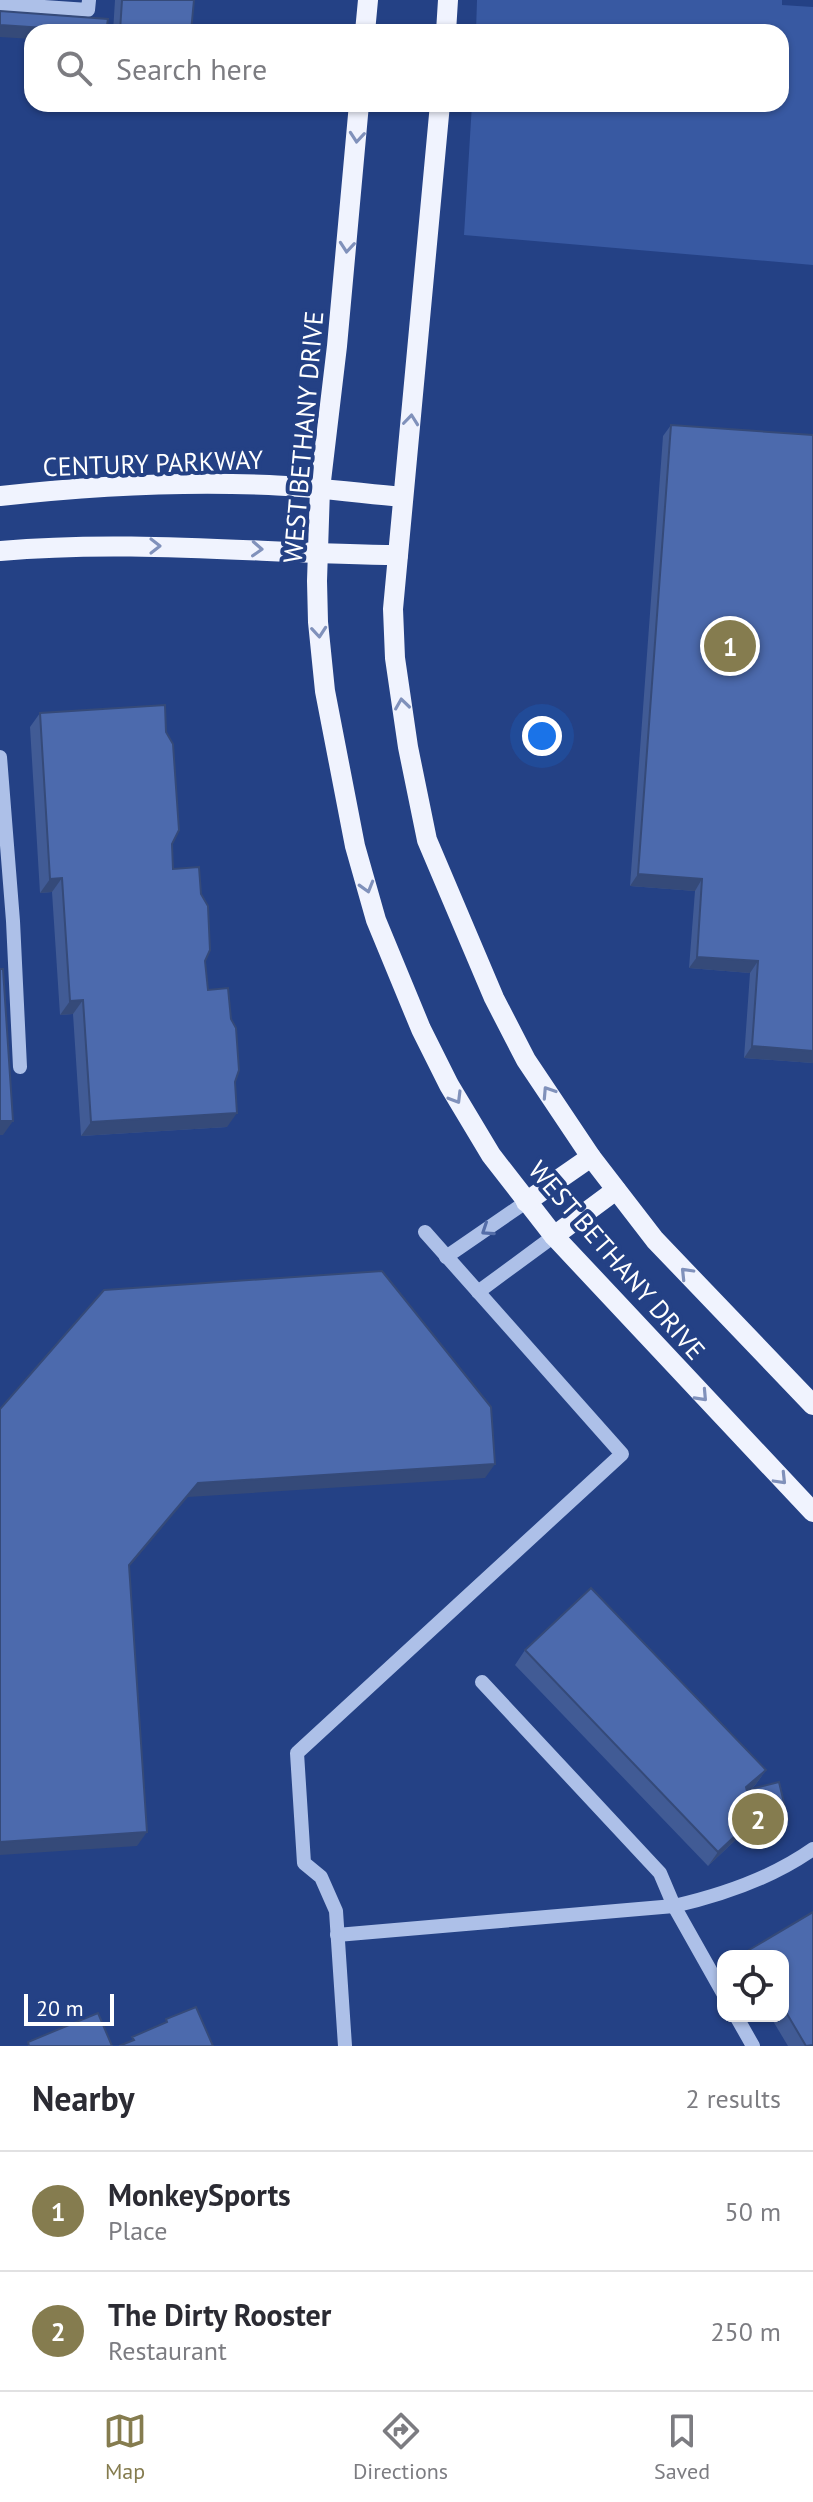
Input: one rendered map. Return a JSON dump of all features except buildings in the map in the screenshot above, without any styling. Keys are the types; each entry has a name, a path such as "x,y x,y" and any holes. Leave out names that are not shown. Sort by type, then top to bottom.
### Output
{"main road":[{"path":"366,24 368,0"},
{"path":"446,24 448,0"},
{"name":"WEST BETHANY DRIVE","path":"358,112 337,346 320,489 318,622 325,691 355,846 376,920 421,1029 449,1085 491,1155 554,1236 813,1512"},
{"name":"WEST BETHANY DRIVE","path":"439,112 393,609 395,658 408,747 427,840 526,1060 591,1157 655,1240 813,1405"},
{"name":"CENTURY PARKWAY","path":"0,496 108,486 229,484 403,497"},
{"path":"0,551 60,546 182,546 398,555"},
{"path":"526,1202 591,1157"},
{"path":"554,1236 616,1190"}],"lane":[{"path":"0,4 88,10 89,0"},
{"path":"0,757 7,922 20,1067"},
{"path":"446,1257 526,1202"},
{"path":"345,2046 336,1911 321,1877 304,1863 297,1753 622,1454 425,1232"},
{"path":"478,1292 554,1236"},
{"path":"482,1682 660,1873 674,1906 717,1982"},
{"path":"337,1935 674,1906 710,1898 758,1879 813,1849"},
{"path":"739,2022 753,2046"}],"shaded area":[{"path":"477,0 782,0 782,5 813,7 813,265 464,235 472,112 789,112 789,24 476,24"}],"place":[{"name":"MonkeySports","path":"730,646"},
{"name":"The Dirty Rooster","path":"758,1819"}]}
